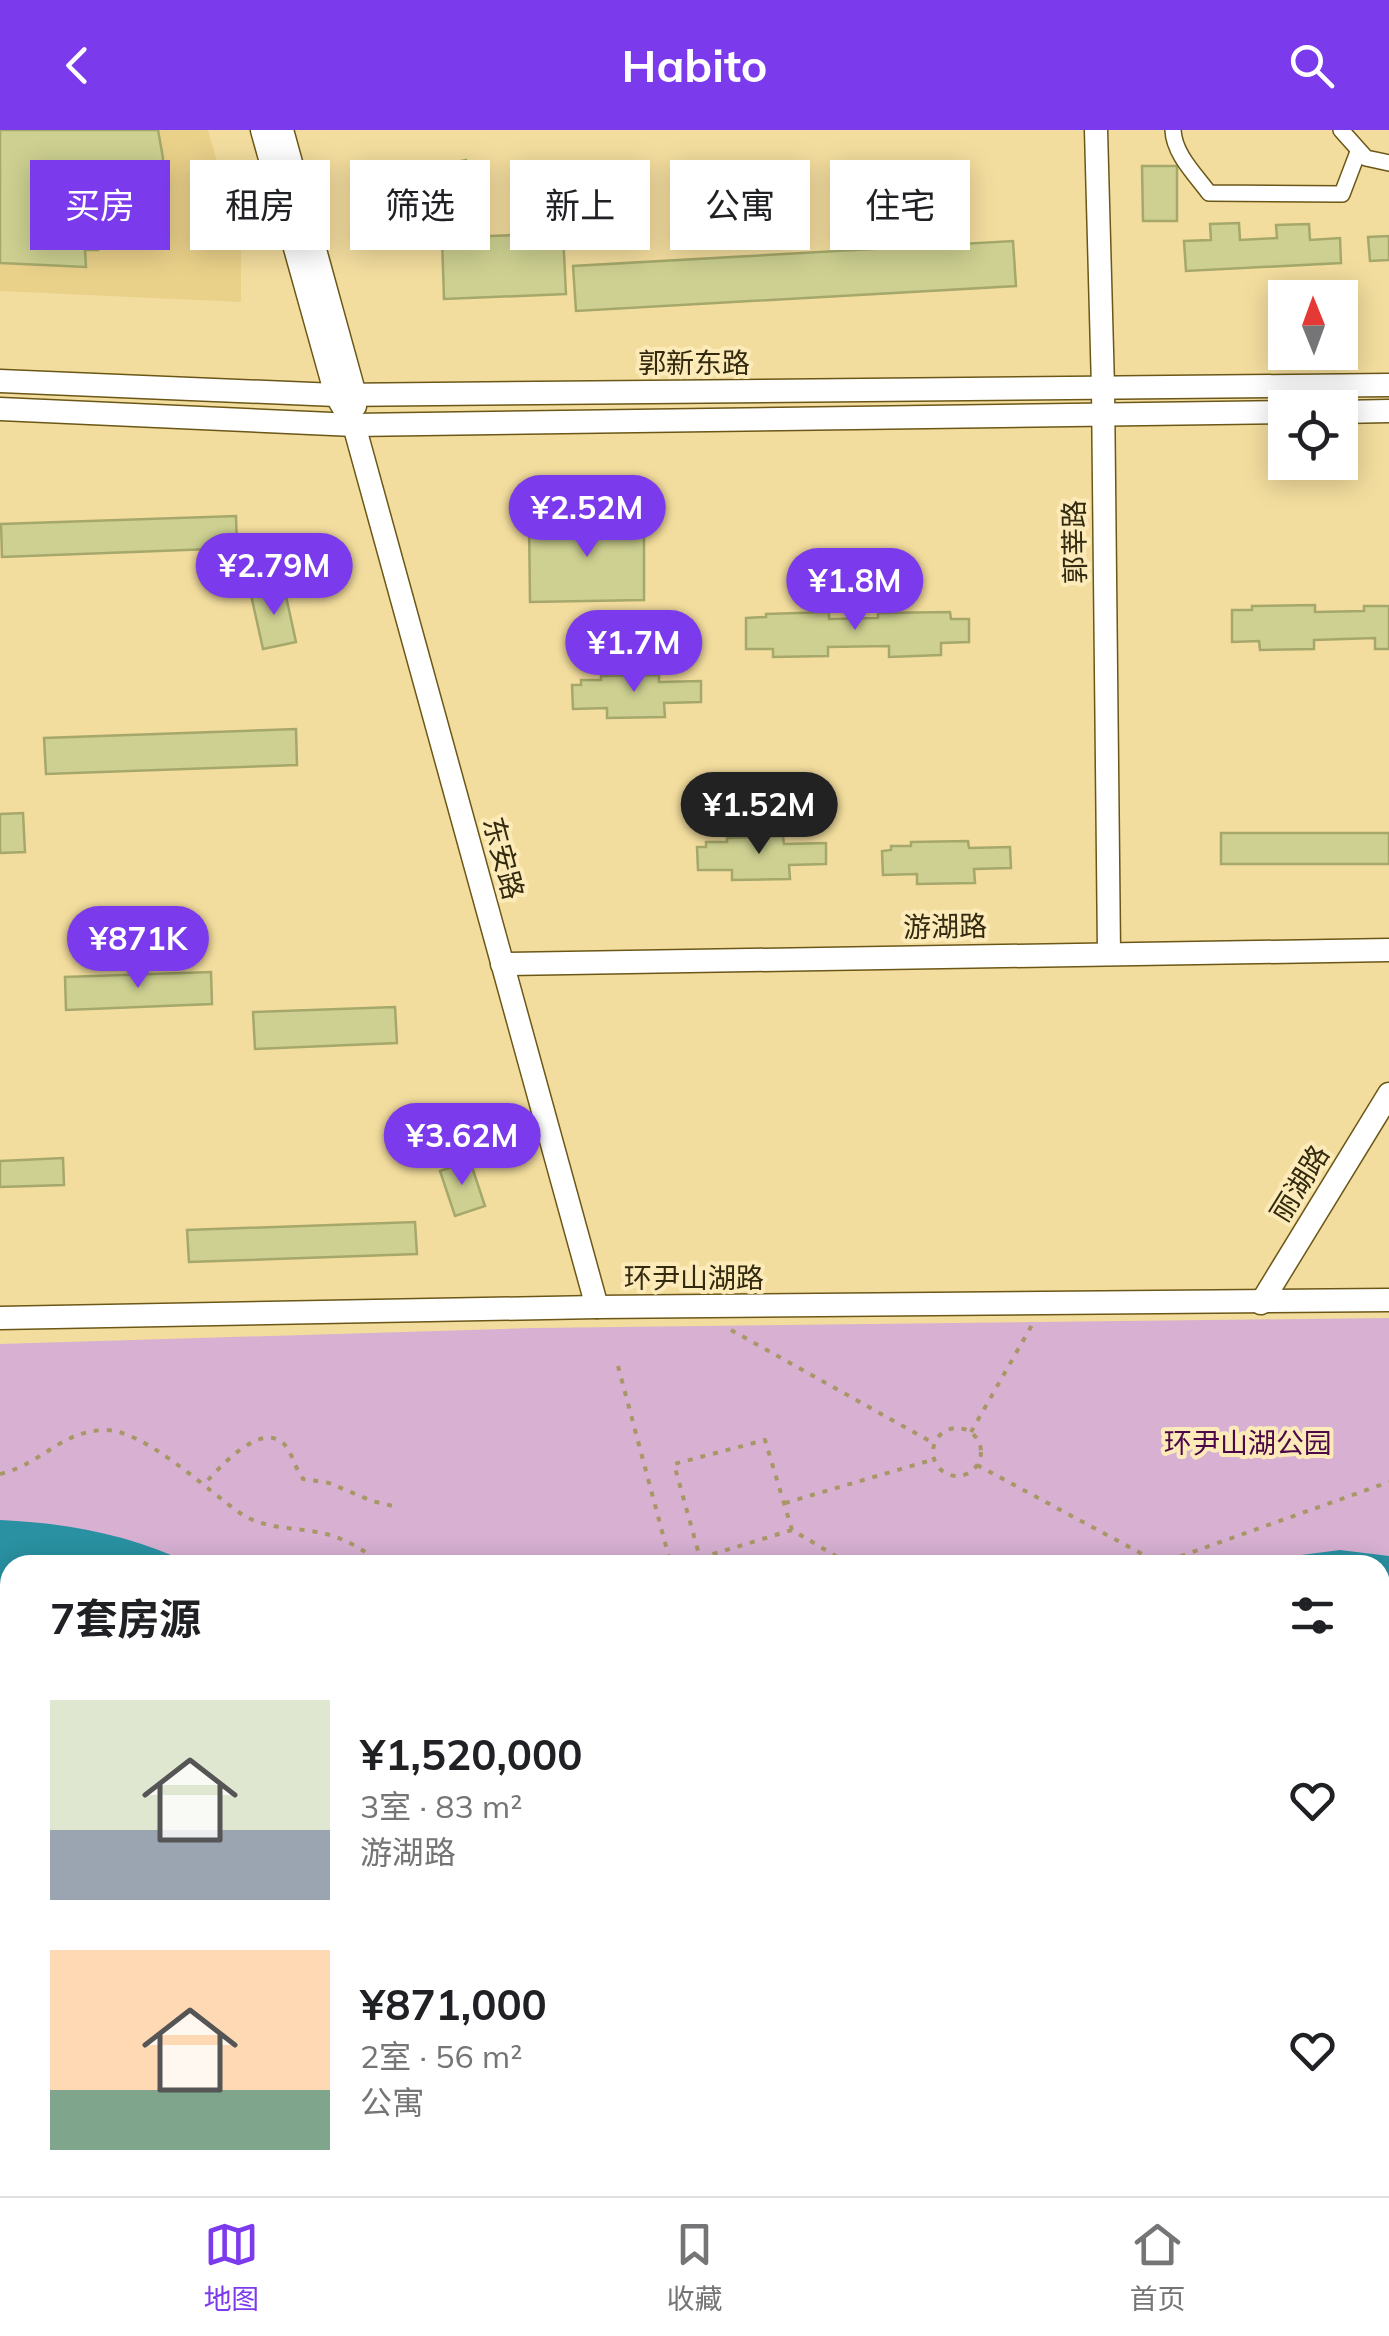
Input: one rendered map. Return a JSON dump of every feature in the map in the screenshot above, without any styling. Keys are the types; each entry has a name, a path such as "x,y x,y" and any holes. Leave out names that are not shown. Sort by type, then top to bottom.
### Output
{"street":[{"name":"东安路","path":"262,130 346,394"},
{"name":"东安路","path":"282,130 354,425 597,1307"},
{"name":"郭莘路","path":"1096,130 1109,952"},
{"path":"1173,130 1172,137 1181,156 1209,193 1342,194 1358,152"},
{"path":"1340,130 1366,158 1389,164"},
{"name":"郭新东路","path":"0,382 346,394 1389,385"},
{"name":"郭新东路","path":"0,410 354,425 1268,412"},
{"path":"1358,412 1389,412"},
{"name":"游湖路","path":"502,964 1389,950"},
{"name":"丽湖路","path":"1260,1303 1389,1094"},
{"name":"环尹山湖路","path":"0,1318 597,1307 1389,1300"}],"path":[{"path":"972,1432 1032,1326"},
{"path":"731,1330 935,1444"},
{"path":"618,1366 668,1555"},
{"path":"952,1428 972,1432 982,1449 977,1465 968,1474 958,1476 940,1468 934,1460 935,1444 943,1432 952,1428"},
{"path":"0,1474 38,1459 63,1438 108,1430 124,1433 148,1443 242,1514 262,1524 324,1534 370,1555"},
{"path":"208,1480 245,1445 276,1440 284,1444 303,1479 393,1506"},
{"path":"699,1555 674,1464 765,1440 792,1530 834,1555"},
{"path":"785,1503 934,1460"},
{"path":"977,1465 1142,1555"},
{"path":"1185,1555 1389,1482"},
{"path":"710,1555 792,1530"}],"shaded area":[{"path":"0,130 208,130 217,160 190,160 190,250 241,250 241,302 0,291"}],"green space":[{"name":"环尹山湖公园","path":"1389,1318 1389,1555 0,1555 0,1344 534,1328"}],"water":[{"path":"0,1520 99,1532 170,1555 0,1555"},
{"path":"1340,1550 1381,1555 1301,1555"}],"building":[{"path":"0,130 158,130 163,160 30,160 30,250 85,250 86,267 0,263"},
{"path":"1142,166 1177,166 1177,221 1143,221"},
{"path":"1239,223 1240,240 1277,238 1276,225 1309,224 1310,240 1340,238 1341,263 1186,271 1184,241 1211,240 1210,224"},
{"path":"510,235 510,250 564,250 566,294 444,299 442,250 490,250 490,236"},
{"path":"1389,236 1389,260 1370,261 1368,237"},
{"path":"1013,241 1016,286 576,311 573,266 855,250 970,250 970,243"},
{"path":"236,516 237,548 2,557 1,524"},
{"path":"644,518 644,600 530,602 529,519"},
{"path":"284,587 296,642 263,649 251,595"},
{"path":"1315,605 1315,612 1389,606 1389,649 1375,649 1375,638 1314,640 1314,649 1260,650 1259,641 1232,642 1232,610"},
{"path":"829,612 829,619 878,618 878,613 950,612 951,619 969,619 969,642 941,643 941,655 889,657 889,646 828,647 828,656 773,657 773,649 746,649 746,618"},
{"path":"659,675 659,682 701,681 701,702 664,703 665,717 607,718 607,708 573,709 572,685 581,685 581,680"},
{"path":"296,729 297,765 46,774 44,738"},
{"path":"23,813 25,852 0,853 0,814"},
{"path":"1221,833 1389,833 1389,864 1221,864"},
{"path":"783,836 784,844 826,843 826,864 789,865 790,879 732,880 732,870 698,870 697,847 706,847 706,842"},
{"path":"968,841 969,848 1010,847 1011,868 974,869 975,883 917,884 917,874 883,875 882,851 891,850 891,846"},
{"path":"211,972 212,1004 66,1010 65,977"},
{"path":"395,1007 397,1043 255,1049 253,1012"},
{"path":"63,1158 64,1185 0,1187 0,1161"},
{"path":"470,1161 485,1206 455,1216 440,1171"},
{"path":"415,1222 417,1254 189,1262 187,1230"}]}
